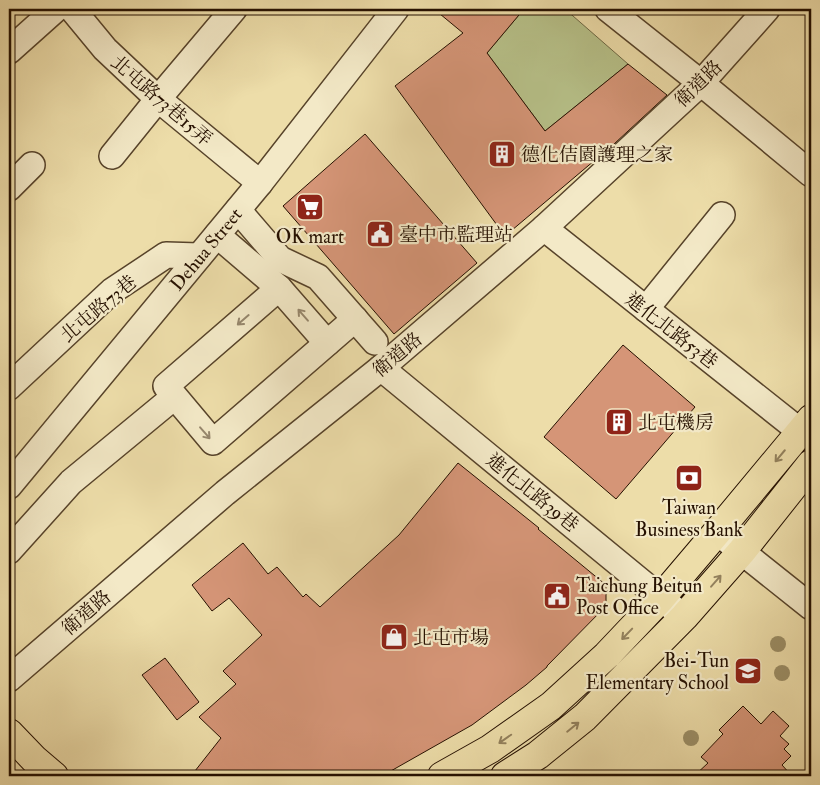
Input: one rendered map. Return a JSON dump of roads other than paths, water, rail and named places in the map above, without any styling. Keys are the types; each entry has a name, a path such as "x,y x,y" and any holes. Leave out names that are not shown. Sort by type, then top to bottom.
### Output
{"main road":[{"path":"442,776 490,749 551,706 607,655 661,598 806,425"},
{"path":"505,776 538,755 585,717 684,617 742,551 811,464"},
{"path":"9,734 54,776"},
{"path":"9,750 25,776"}],"street":[{"path":"9,51 56,9"},
{"name":"北屯路73巷15弄","path":"72,9 104,49 158,99 260,183"},
{"path":"112,156 234,9"},
{"path":"608,9 701,82 811,174"},
{"name":"衛道路","path":"9,678 225,493 381,368 544,228 701,82 767,9"},
{"name":"Dehua Street","path":"9,486 260,183 385,13"},
{"path":"9,188 32,165"},
{"path":"238,210 280,259 318,277 376,342"},
{"path":"646,308 722,215"},
{"name":"進化北路53巷","path":"544,228 646,308 806,425"},
{"path":"217,234 280,288 327,343"},
{"name":"北屯路73巷","path":"9,387 112,291 166,255 199,256"},
{"path":"280,288 166,386 213,442 355,319"},
{"name":"進化北路39巷","path":"381,368 684,617"},
{"path":"9,551 71,482 174,397"},
{"path":"717,532 811,606"}],"place":[{"name":"德化佶園護理之家","path":"502,154"},
{"name":"OK mart","path":"310,207"},
{"name":"臺中市監理站","path":"380,234"},
{"name":"北屯機房","path":"619,422"},
{"name":"Taiwan Business Bank","path":"689,478"},
{"name":"Taichung Beitun Post Office","path":"557,596"},
{"name":"北屯市場","path":"394,637"},
{"name":"Bei-Tun Elementary School","path":"748,671"}]}
